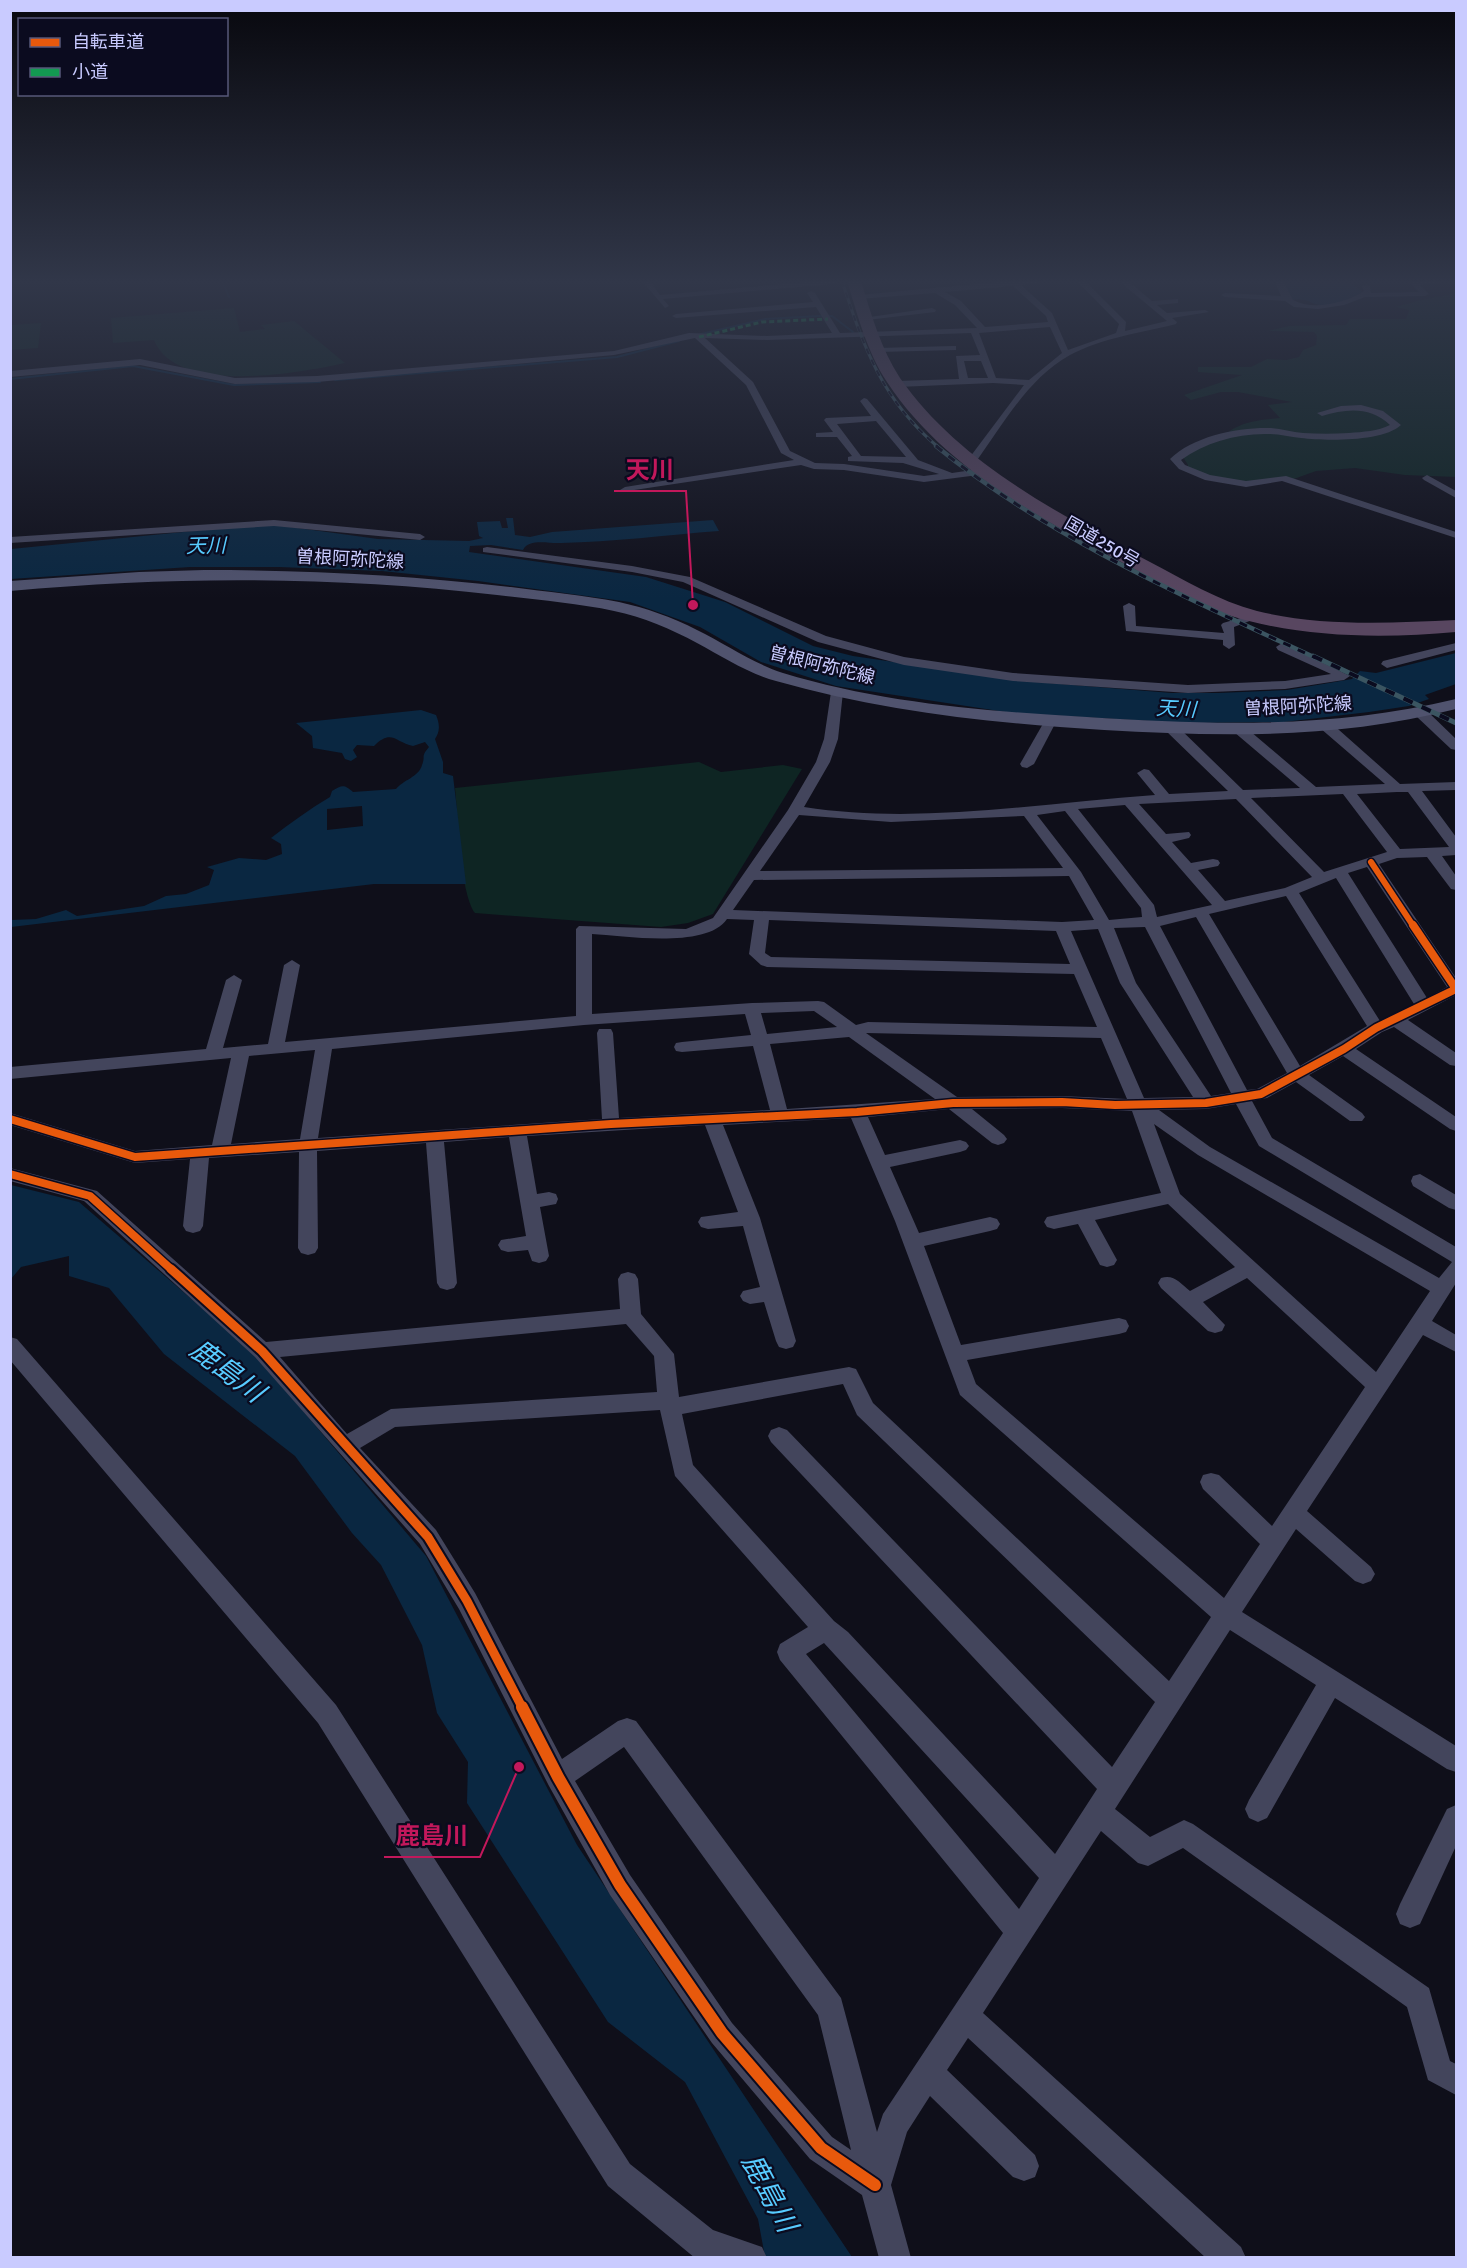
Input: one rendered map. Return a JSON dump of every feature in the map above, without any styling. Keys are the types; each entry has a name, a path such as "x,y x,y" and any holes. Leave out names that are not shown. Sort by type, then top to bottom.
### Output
{"highway":[{"name":"国道250号","path":"900,388 924,418 979,466 1120,554 1176,584 1254,617 1290,623 1334,627 1456,626"}],"main road":[{"name":"曽根阿弥陀線","path":"10,586 115,578 246,574 339,577 497,590 608,605 636,612 689,632 758,669 837,692 955,712 1050,722 1239,729 1325,725 1420,713 1456,704"}],"street":[{"path":"751,387 786,453 802,462 814,466 844,467 924,479 951,476 979,466 1029,387"},
{"path":"900,388 970,389 969,387"},
{"path":"864,401 914,460"},
{"path":"1322,413 1354,406 1379,412 1396,425 1391,429 1374,433 1304,436 1271,431 1249,432 1191,447 1175,459 1182,467 1208,478 1245,484 1283,478 1456,535"},
{"path":"859,459 831,421 877,418"},
{"path":"824,445 816,430 841,434"},
{"path":"625,490 802,462 859,459 914,460 951,476"},
{"path":"1427,478 1456,495"},
{"path":"10,540 248,523 291,523 420,537"},
{"path":"487,550 632,569 686,579 822,639 915,663 1046,680 1188,689 1285,686 1344,675 1282,647"},
{"path":"1129,606 1130,629 1230,641 1227,625 1254,617"},
{"path":"1387,664 1456,647"},
{"path":"584,1020 584,929 688,934 718,921 795,810 823,762 831,739 837,692"},
{"path":"1420,713 1456,746"},
{"path":"1027,764 1050,722"},
{"path":"1325,725 1397,788"},
{"path":"1171,728 1322,879"},
{"path":"1239,729 1312,791"},
{"path":"1144,773 1165,798"},
{"path":"795,810 820,814 891,818 1029,812 1165,798 1397,788 1454,789"},
{"path":"1412,788 1456,846"},
{"path":"1347,790 1396,854"},
{"path":"1207,797 1221,813"},
{"path":"1130,802 1164,838 1221,906"},
{"path":"1069,807 1149,908 1150,921 1265,1142 1456,1256"},
{"path":"1029,812 1074,872 1104,924 1128,982 1206,1103"},
{"path":"1164,838 1184,835"},
{"path":"723,914 1062,927 1150,921 1290,891 1339,871 1396,854 1456,851"},
{"path":"1432,853 1456,886"},
{"path":"10,1119 135,1157 611,1124 857,1112 953,1103 1206,1103 1261,1094 1344,1049 1376,1028 1456,989 1371,861"},
{"path":"1188,868 1213,863"},
{"path":"1339,871 1424,1006"},
{"path":"751,876 1074,872"},
{"path":"1290,891 1376,1028"},
{"path":"1200,912 1297,1075 1356,1117"},
{"path":"762,915 757,954 767,963 1080,969"},
{"path":"1062,927 1138,1104 1172,1197 1379,1387"},
{"path":"1450,979 1456,963"},
{"path":"275,1050 286,974"},
{"path":"213,1055 234,980"},
{"path":"10,1073 584,1020 752,1008 818,1006 953,1103 998,1140"},
{"path":"752,1008 780,1116"},
{"path":"1396,1020 1456,1061"},
{"path":"682,1047 854,1031 868,1027 1108,1033"},
{"path":"605,1033 611,1124"},
{"path":"308,1248 308,1146 324,1044"},
{"path":"1344,1049 1456,1125"},
{"path":"220,1152 241,1053"},
{"path":"1138,1104 1204,1151 1442,1289"},
{"path":"857,1112 913,1241 967,1389 1226,1615 1456,1760"},
{"path":"712,1120 750,1218 786,1341"},
{"path":"508,1245 538,1249 517,1131"},
{"path":"435,1137 447,1283"},
{"path":"880,1163 960,1146"},
{"path":"193,1226 200,1153"},
{"path":"10,1174 90,1196 262,1351 428,1537 467,1600 558,1777 620,1885 722,2033 821,2148 875,2185"},
{"path":"1420,1181 1456,1203"},
{"path":"1054,1222 1172,1197"},
{"path":"529,1202 549,1198"},
{"path":"1083,1216 1107,1260"},
{"path":"708,1222 750,1218"},
{"path":"913,1241 990,1224"},
{"path":"1188,1301 1249,1268"},
{"path":"875,2185 894,2126 1226,1615 1456,1268"},
{"path":"628,1279 632,1316 664,1354 669,1404 683,1468 825,1629 839,1640 1056,1876"},
{"path":"1168,1283 1215,1325"},
{"path":"750,1296 772,1293"},
{"path":"262,1351 632,1316"},
{"path":"1420,1324 1456,1344"},
{"path":"954,1354 1119,1326"},
{"path":"10,1345 327,1714 619,2175 708,2250 751,2258"},
{"path":"345,1446 391,1418 658,1401 678,1406 849,1375 865,1409 1030,1554 1171,1700"},
{"path":"778,1436 1113,1788"},
{"path":"1211,1482 1275,1543"},
{"path":"1294,1514 1363,1574"},
{"path":"825,1629 789,1652 1020,1932"},
{"path":"1258,1809 1331,1682"},
{"path":"558,1777 627,1730 831,2008 895,2258"},
{"path":"1098,1812 1148,1853 1184,1833 1419,1998 1438,2070 1456,2080"},
{"path":"1410,1914 1456,1818"},
{"path":"965,2016 1230,2258"},
{"path":"928,2073 1024,2166"}],"green space":[{"path":"1208,387 1456,387 1456,477 1405,475 1355,468 1316,471 1291,480 1234,482 1187,470 1188,465 1183,457 1197,447 1220,441 1232,430 1247,423 1280,418 1268,405 1292,402 1238,392 1221,392 1191,400 1184,395"},
{"path":"699,762 721,772 783,765 802,769 713,914 688,923 661,927 475,913 470,903 463,872 455,788"}],"water":[{"path":"506,518 513,518 515,535 530,537 552,532 713,520 719,531 600,541 534,543 523,550 491,545 470,546 469,552 646,577 725,602 813,646 853,656 1023,681 1172,693 1218,693 1287,690 1329,683 1352,679 1360,671 1376,673 1456,653 1456,684 1425,695 1429,699 1409,706 1284,722 1186,723 1012,713 836,686 761,662 700,627 630,602 478,581 382,571 279,567 190,567 11,579 11,549 276,525 378,539 469,541 483,538 479,536 477,522 500,521 502,528 508,528"},
{"path":"421,710 436,715 439,728 435,739 443,762 443,773 453,776 466,884 374,884 11,927 11,920 36,919 66,910 77,916 144,906 166,896 186,894 209,885 214,870 207,867 239,858 266,860 282,854 281,844 271,838 330,797 332,791 343,786 353,792 396,789 418,773 429,747 425,742 413,746 390,737 374,746 357,745 353,750 357,757 351,761 345,759 342,753 313,748 312,736 296,723","holes":["362,806 363,826 327,830 327,809"]},
{"path":"11,1185 79,1202 253,1352 426,1556 577,1845 852,2257 765,2257 758,2219 685,2082 608,2022 467,1803 468,1762 437,1713 422,1645 381,1565 352,1533 295,1456 164,1354 109,1288 69,1276 69,1256 21,1267 11,1279"}],"railway":[{"path":"886,387 902,411 938,447"},
{"path":"936,446 979,479 1024,509 1119,564 1316,658"},
{"path":"1313,656 1456,723"}],"cycle path":[{"path":"10,1119 135,1157 611,1124 857,1112 953,1103 1062,1102 1115,1105 1206,1103 1261,1094 1344,1049 1376,1028 1456,989 1371,862"},
{"path":"10,1174 90,1196 262,1351 428,1537 467,1601 558,1777 620,1885 722,2033 821,2148 875,2185"}],"place":[{"name":"天川","path":"693,605"},
{"name":"鹿島川","path":"519,1767"}]}
